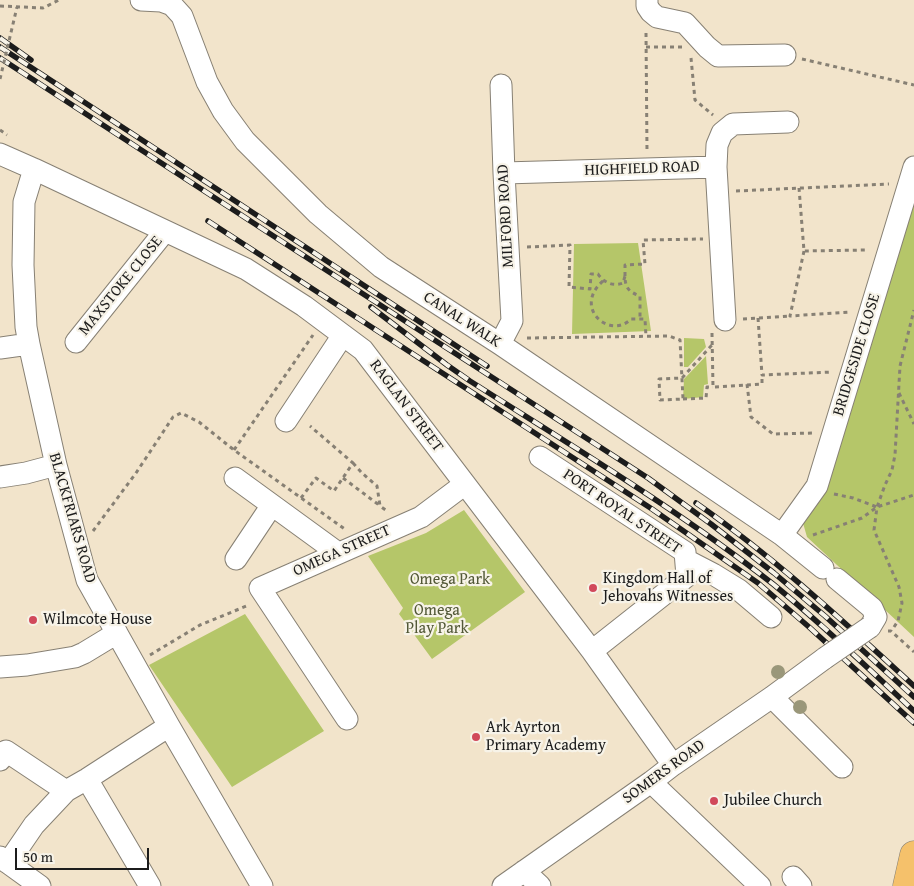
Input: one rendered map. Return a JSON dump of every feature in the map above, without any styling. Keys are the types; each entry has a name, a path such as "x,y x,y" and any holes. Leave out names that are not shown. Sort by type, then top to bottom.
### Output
{"main road":[{"path":"907,886 914,855"}],"street":[{"path":"141,0 178,3"},
{"name":"CANAL WALK","path":"178,3 206,82 223,111 245,141 318,214 381,266 500,344 787,539 872,608 876,617 870,627"},
{"path":"649,6 657,17 686,23 707,48 718,56 785,55"},
{"name":"MILFORD ROAD","path":"500,344 512,321 504,172 502,85"},
{"path":"716,167 717,145 722,133 733,124 788,122"},
{"name":"RAGLAN STREET","path":"0,154 246,269 304,306 363,350 592,651 673,765"},
{"name":"HIGHFIELD ROAD","path":"504,172 716,167 725,320"},
{"name":"BLACKFRIARS ROAD","path":"34,169 24,202 23,265 26,327 56,465 87,580 262,886"},
{"name":"BRIDGESIDE CLOSE","path":"787,539 817,486 912,175"},
{"name":"MAXSTOKE CLOSE","path":"76,342 165,231"},
{"path":"286,421 344,336"},
{"path":"0,348 29,344"},
{"name":"PORT ROYAL STREET","path":"540,457 685,552 687,576 592,651"},
{"path":"0,477 26,473 56,465"},
{"path":"235,478 338,553"},
{"name":"OMEGA STREET","path":"265,596 260,588 421,517 465,484"},
{"path":"236,559 272,505"},
{"path":"686,560 739,590 771,617"},
{"path":"265,596 348,719"},
{"name":"SOMERS ROAD","path":"503,886 870,627"},
{"path":"0,667 75,658 117,634"},
{"path":"772,697 842,767"},
{"path":"40,886 4,860 66,791 169,726"},
{"path":"0,760 6,751 66,791"},
{"path":"86,780 150,886"},
{"path":"651,782 760,886"},
{"path":"524,871 540,886"}],"path":[{"path":"0,6 43,8 59,0"},
{"path":"647,170 646,17 649,6"},
{"path":"0,79 17,7"},
{"path":"646,48 690,47"},
{"path":"785,55 914,85"},
{"path":"691,56 695,100 717,119"},
{"path":"718,192 799,188 912,175"},
{"path":"790,316 804,252 799,188"},
{"path":"640,319 640,296 627,288 625,276 626,265 645,264 643,240 707,239"},
{"path":"508,247 570,245 569,288 590,289 591,274 598,274 603,281 619,285 623,283 625,276"},
{"path":"804,252 889,250"},
{"path":"603,281 596,287 592,296 591,303 595,315 606,324 613,326 626,324 630,319 645,319 646,337"},
{"path":"891,631 898,621 902,603 899,586 874,530 877,507 892,470 895,455 900,366 914,310"},
{"path":"713,387 712,329 725,320 870,311"},
{"path":"712,345 682,378 659,378 660,400 706,398 707,387 762,384 758,318"},
{"path":"234,450 323,320"},
{"path":"521,338 669,336 680,340 683,399"},
{"path":"762,375 852,372"},
{"path":"747,384 751,417 773,434 834,433"},
{"path":"898,392 914,424"},
{"path":"79,550 173,418 181,413 199,422 234,450 363,542"},
{"path":"310,426 377,486 380,506"},
{"path":"302,498 316,478 334,491 353,463"},
{"path":"343,478 404,524"},
{"path":"817,486 837,496 853,498 877,507"},
{"path":"787,539 862,518 877,507 914,495"},
{"path":"134,664 200,625 253,604 265,596"},
{"path":"870,627 891,631 914,652"}],"green space":[{"path":"914,203 914,637 807,537 803,523"},
{"path":"638,243 651,331 572,334 574,244"},
{"path":"684,338 704,339 706,347 688,367 684,367"},
{"path":"706,356 708,384 704,385 703,397 683,399 684,379"},
{"name":"Omega Park","path":"464,510 525,592 432,659 399,614 403,608 368,556 426,533"},
{"path":"245,614 324,731 232,787 149,665"}],"railway":[{"path":"0,38 31,60"},
{"path":"0,47 487,366"},
{"path":"0,58 648,478 774,573 825,616 914,697"},
{"path":"208,221 652,509 758,583 914,723"},
{"path":"371,307 470,381 624,479 737,556 773,584 845,646 914,711"},
{"path":"696,503 781,568 914,686"}],"place":[{"name":"Kingdom Hall of Jehovahs Witnesses","path":"593,588"},
{"name":"Wilmcote House","path":"33,620"},
{"name":"Ark Ayrton Primary Academy","path":"476,737"},
{"name":"Jubilee Church","path":"714,801"}],"park label":[{"name":"Omega Play Park","path":"437,620"}]}
